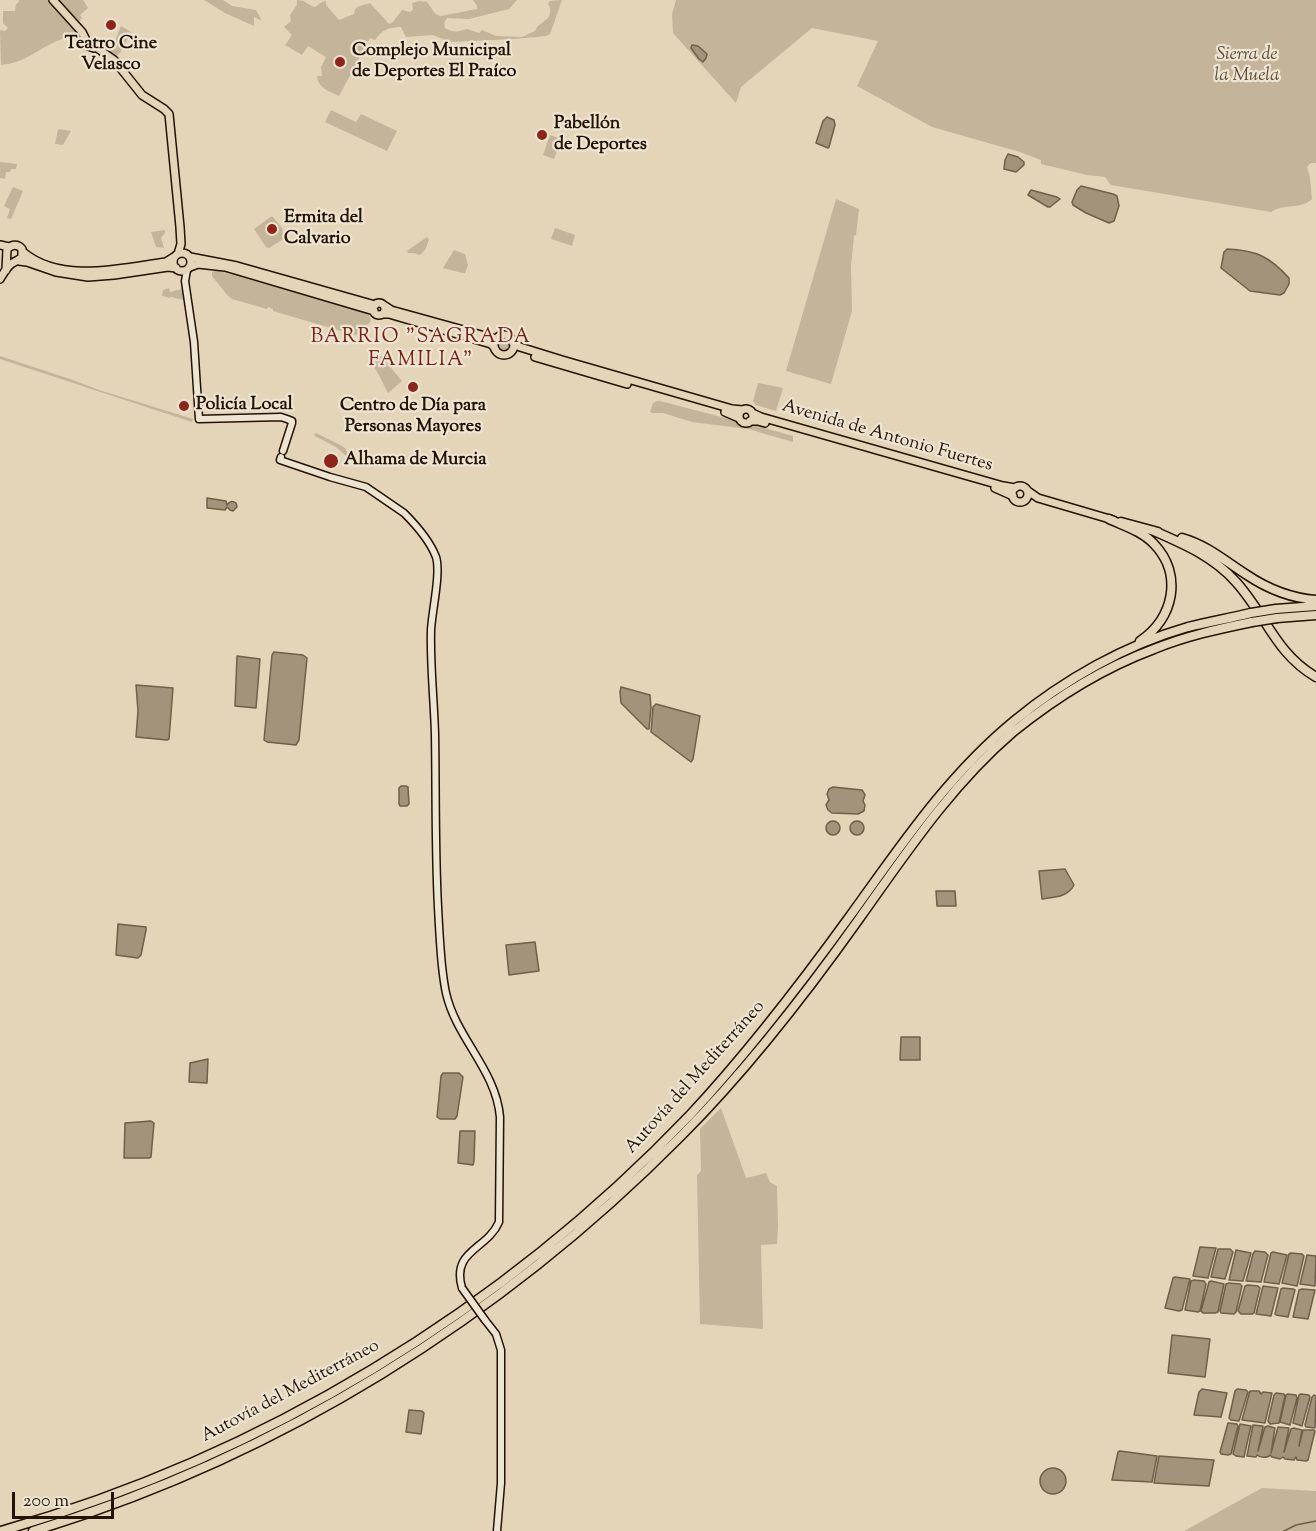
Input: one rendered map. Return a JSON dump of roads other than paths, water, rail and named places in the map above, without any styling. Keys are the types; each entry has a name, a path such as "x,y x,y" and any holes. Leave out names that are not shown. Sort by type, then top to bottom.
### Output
{"highway":[{"path":"1109,519 1138,531 1154,544 1164,557 1170,574 1171,592 1166,614 1153,631 1129,649"},
{"path":"1121,522 1193,542 1207,548 1265,586 1284,594 1316,600"},
{"path":"1154,531 1200,552 1222,568 1236,581 1283,650 1298,665 1316,677"},
{"path":"1178,537 1205,550 1234,572 1252,594 1283,642 1306,666 1316,671"},
{"name":"Autovía del Mediterráneo","path":"33,1531 162,1485 244,1449 303,1419 428,1344 544,1260 621,1194 704,1112 794,1006 944,803 998,746 1045,703 1083,674 1129,649 1185,628 1316,606"},
{"name":"Autovía del Mediterráneo","path":"1277,614 1316,615"},
{"name":"Autovía del Mediterráneo","path":"1,1531 65,1512 156,1478 230,1445 355,1380 466,1308 536,1256 624,1179 688,1116 750,1046 810,972 936,800 982,749 1016,720 1113,668 1152,649 1251,617"}],"main road":[{"path":"53,0 88,42 114,60 145,98 169,114 182,255 192,264 185,281 194,342 199,418 281,417 292,421 280,460 366,488 404,513 422,533 437,562 431,649 439,934 445,990 448,1005 493,1086 500,1117 499,1222 491,1235 465,1258 459,1272 462,1288 496,1334 501,1350 501,1483 497,1531"},
{"path":"0,245 18,246 33,259 55,267 85,271 112,270 166,262 182,255 237,266 374,308"},
{"path":"9,247 6,251 12,259"},
{"path":"0,250 12,259 56,273 88,277 168,267 188,269 198,264 225,267 374,308"},
{"path":"12,259 22,257 23,252"},
{"path":"182,255 173,263 185,281"},
{"path":"0,279 12,259"},
{"path":"374,308 381,303 384,310 391,310 495,343"},
{"path":"505,336 511,339 513,347 508,354 503,355 497,352 495,343 499,337 505,336"},
{"name":"Avenida de Antonio Fuertes","path":"513,347 520,347 732,409 749,409 760,417 1015,488"},
{"name":"Avenida de Antonio Fuertes","path":"513,347 518,351 568,367 730,413 743,423 758,421 1001,490 1013,496"},
{"path":"739,418 742,410"},
{"name":"Avenida de Antonio Fuertes","path":"750,421 753,417 752,413"},
{"path":"1027,495 1023,501 1018,501 1013,496 1013,491 1022,486 1027,495 1121,522"}],"waterway":[{"path":"1284,1531 1296,1525 1316,1521"}],"place":[{"name":"Teatro Cine Velasco","path":"111,25"},
{"name":"Complejo Municipal de Deportes El Praíco","path":"340,62"},
{"name":"Pabellón de Deportes","path":"542,135"},
{"name":"Ermita del Calvario","path":"272,229"},
{"name":"Centro de Día para Personas Mayores","path":"413,387"},
{"name":"Policía Local","path":"184,406"},
{"name":"Alhama de Murcia","path":"331,461"}],"district":[{"name":"BARRIO \"SAGRADA FAMILIA\"","path":"421,350"}],"park label":[{"name":"Sierra de la Muela","path":"1247,66"}]}
